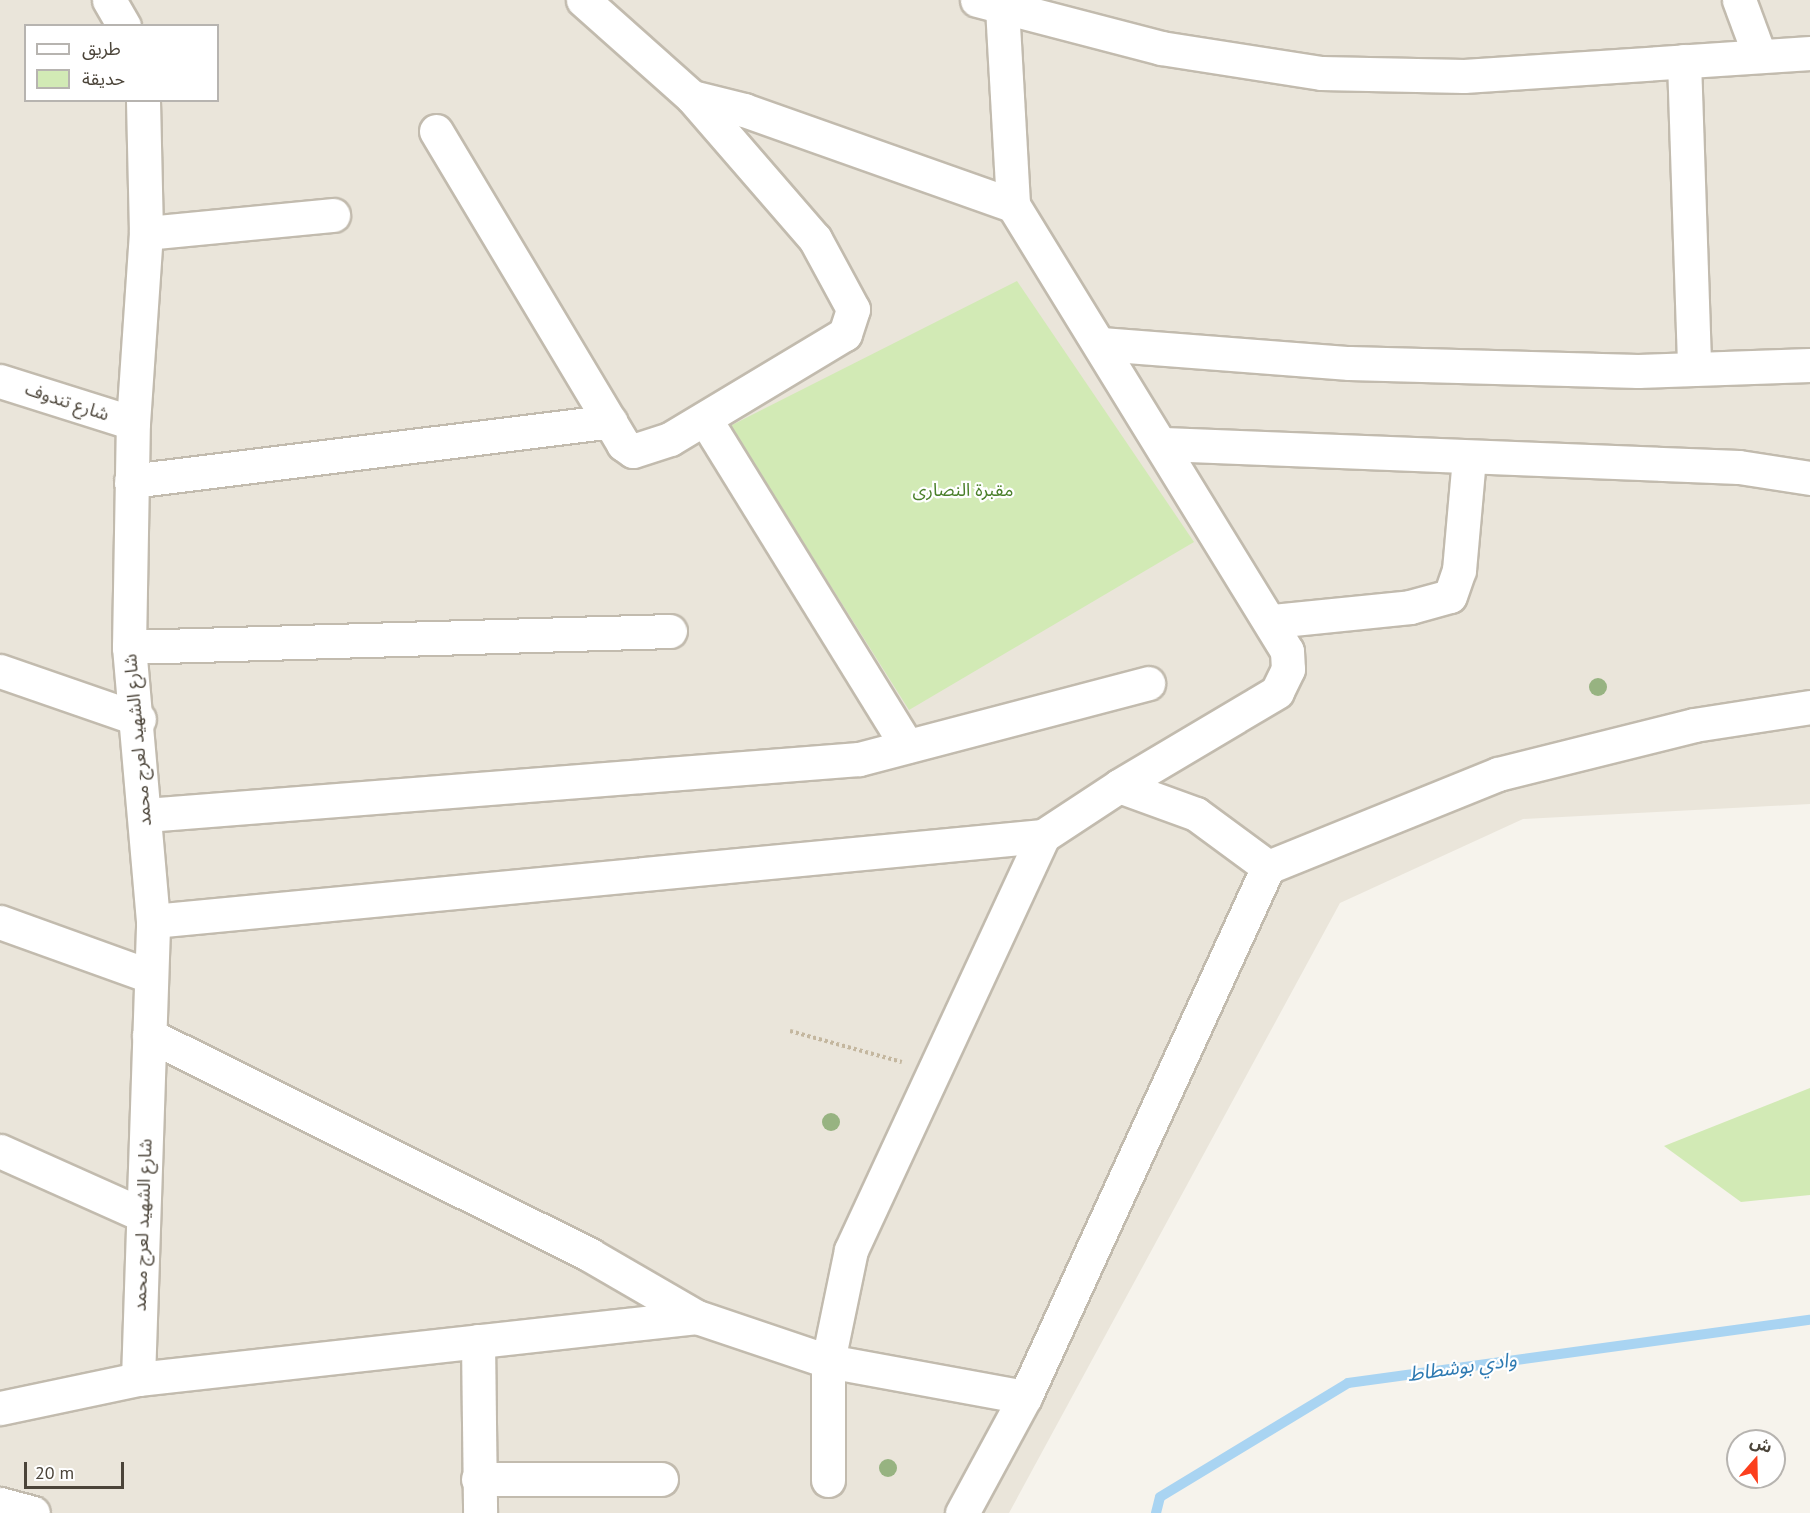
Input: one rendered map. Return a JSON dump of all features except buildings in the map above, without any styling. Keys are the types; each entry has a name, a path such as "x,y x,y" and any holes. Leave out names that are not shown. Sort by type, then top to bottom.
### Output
{"street":[{"path":"109,0 123,24"},
{"path":"436,131 610,421 633,451 670,439 845,334 853,309 815,239 692,97 583,0"},
{"path":"1739,0 1759,54"},
{"path":"153,921 1042,836 1119,786 1277,692 1288,669 1273,621 1013,205 989,3 1161,48 1321,73 1464,76 1759,54 1810,53"},
{"path":"1684,61 1694,369"},
{"path":"692,97 744,110 1013,205"},
{"name":"شارع الشهيد لعرج محمد","path":"138,1379 141,1215 153,921 139,719 129,647 133,423 146,233 143,102"},
{"path":"146,233 333,215"},
{"path":"1101,344 1349,363 1694,369 1810,365"},
{"name":"شارع تندوف","path":"0,381 133,423"},
{"path":"705,419 907,746"},
{"path":"131,481 610,421"},
{"path":"1164,444 1739,467 1810,478"},
{"path":"1273,621 1410,607 1450,596 1459,570 1469,458"},
{"path":"129,647 670,631"},
{"path":"0,671 139,719"},
{"path":"146,815 777,768 859,759 1148,683"},
{"path":"962,1513 1025,1397 1268,867 1498,774 1694,725 1810,707"},
{"path":"1119,786 1196,814 1268,867"},
{"path":"828,1480 828,1361 851,1250 938,1071 1042,836"},
{"path":"0,921 150,976"},
{"path":"148,1035 590,1255 697,1317 828,1361 1025,1397"},
{"path":"0,1151 141,1215"},
{"path":"0,1408 138,1379 697,1317"},
{"path":"478,1341 480,1513"},
{"path":"478,1479 661,1479"},
{"path":"0,1504 33,1513"}],"path":[{"path":"790,1031 938,1071"}],"shaded area":[{"path":"0,0 1810,0 1810,804 1523,819 1340,903 1009,1513 0,1513"}],"green space":[{"name":"مقبرة النصارى","path":"1017,281 1194,542 909,710 730,426"},
{"path":"1810,1088 1810,1195 1741,1202 1664,1146"}],"waterway":[{"name":"وادي بوشطاط","path":"1156,1513 1160,1497 1348,1383 1810,1320"}]}
